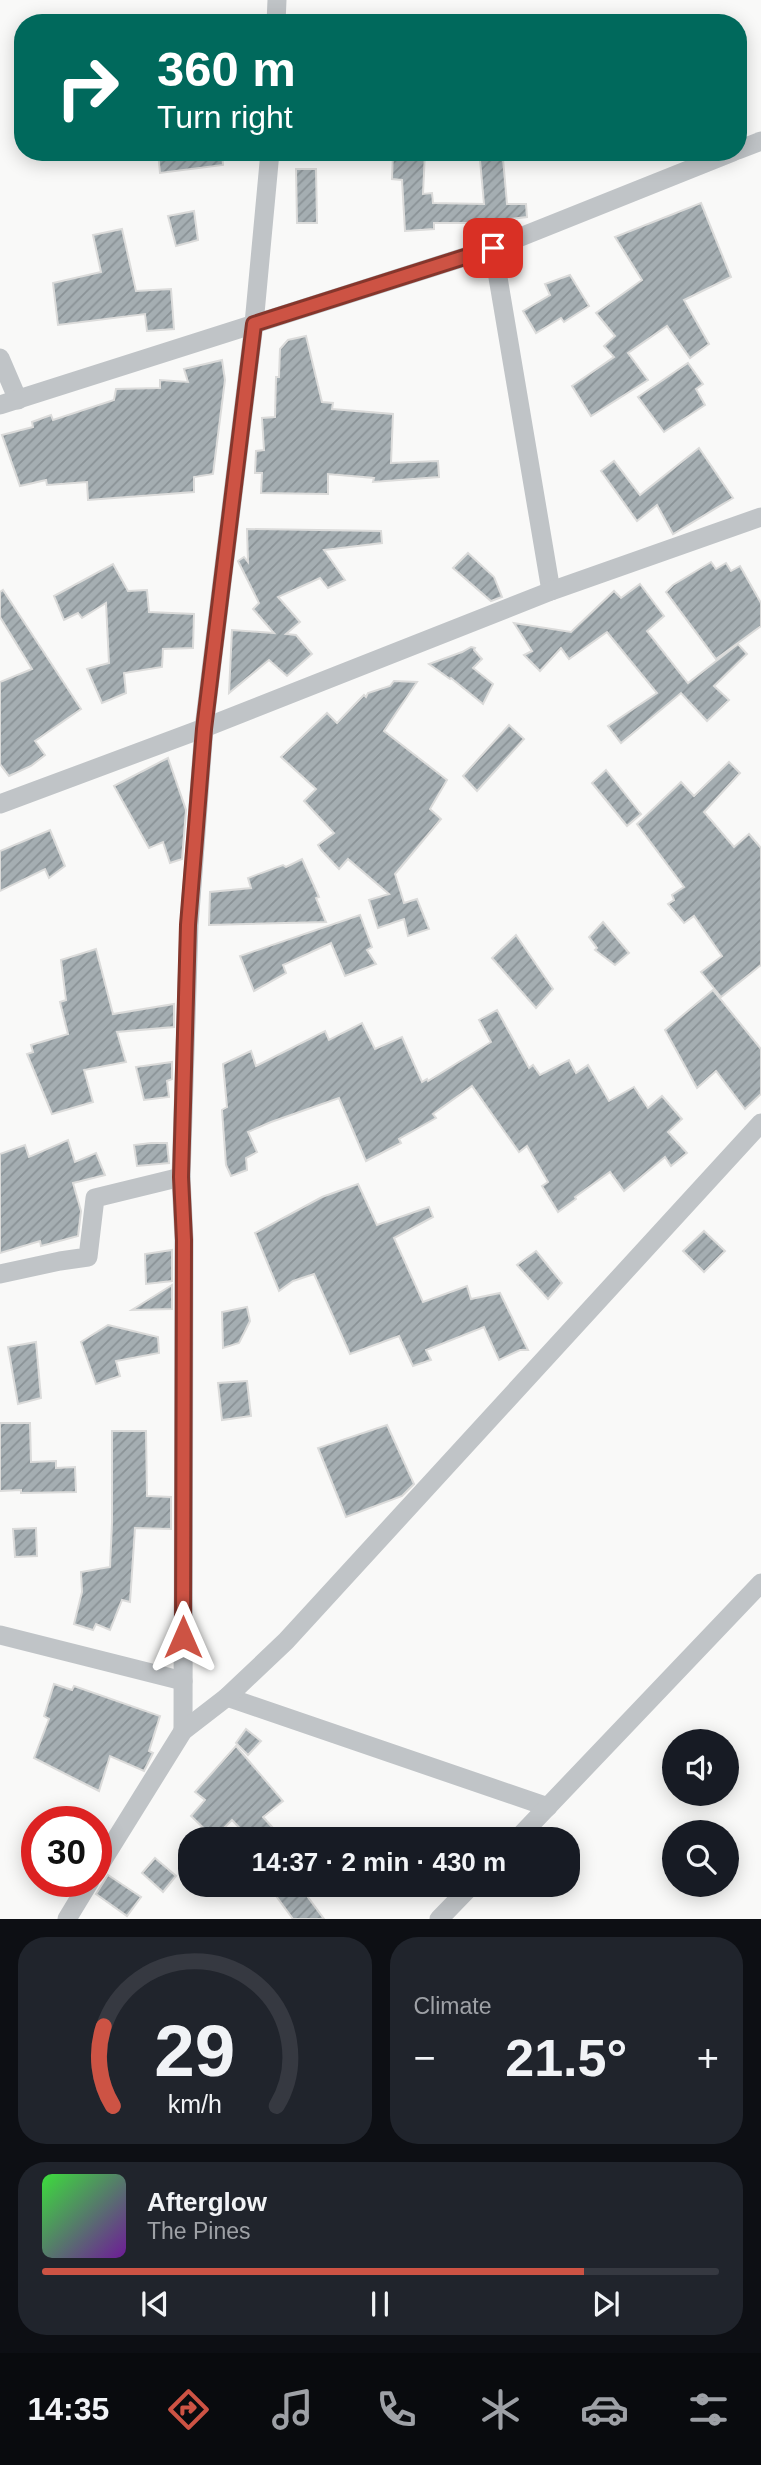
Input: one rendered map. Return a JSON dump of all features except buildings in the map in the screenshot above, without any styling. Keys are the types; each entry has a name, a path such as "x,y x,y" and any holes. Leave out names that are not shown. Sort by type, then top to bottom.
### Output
{"street":[{"path":"183,1731 184,1240 181,1177 188,925 204,729 254,324 269,161"},
{"path":"0,358 9,402 493,248 710,161"},
{"path":"493,248 551,591"},
{"path":"0,804 204,729 551,591 761,517"},
{"path":"112,1845 183,1731 227,1697 286,1641 761,1123"},
{"path":"0,1274 88,1257 95,1198 181,1177"},
{"path":"529,1827 761,1583"},
{"path":"0,1634 183,1681"},
{"path":"227,1697 548,1807"},
{"path":"67,1919 80,1897"},
{"path":"439,1919 460,1897"}],"route":[{"path":"183,1637 184,1240 181,1177 188,925 204,729 254,324 493,248"}]}
